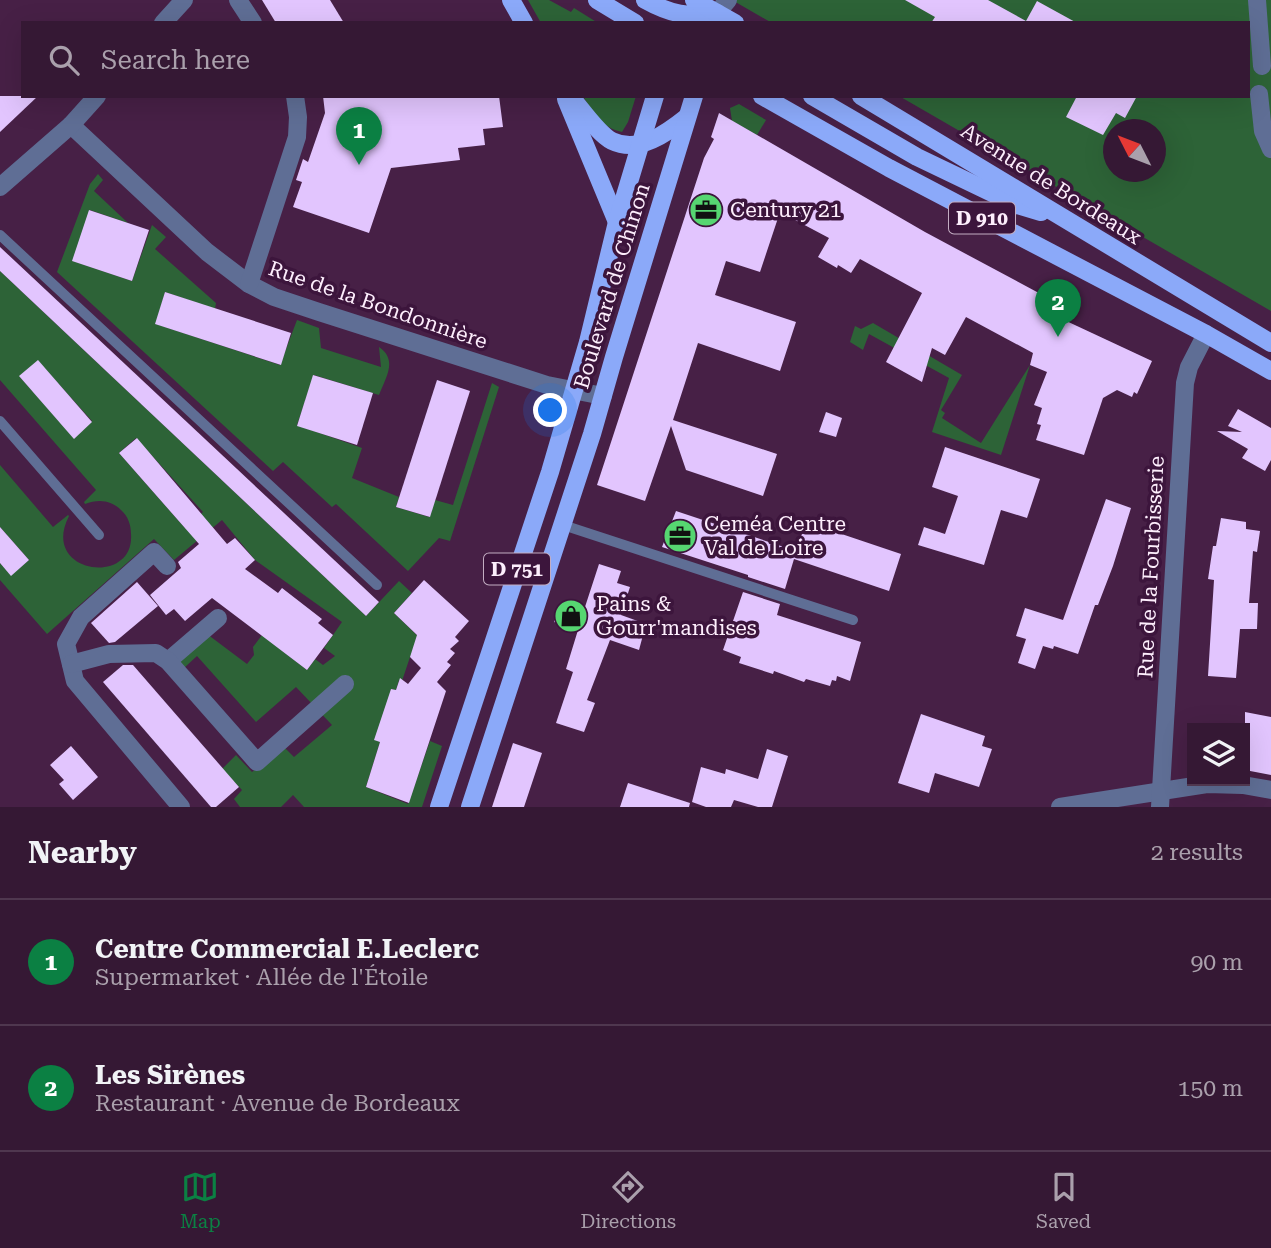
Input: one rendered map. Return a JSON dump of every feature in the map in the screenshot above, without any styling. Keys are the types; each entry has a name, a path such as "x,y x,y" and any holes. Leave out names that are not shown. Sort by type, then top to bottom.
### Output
{"main road":[{"path":"511,0 523,21"},
{"path":"597,0 632,21"},
{"path":"645,0 673,14 717,15"},
{"path":"694,0 717,15"},
{"name":"Boulevard de Chinon","path":"565,98 617,222"},
{"path":"572,98 612,141 642,144 666,134 687,117"},
{"name":"Boulevard de Chinon","path":"439,807 575,390 617,222 654,98"},
{"name":"Boulevard de Chinon","path":"470,807 563,525 693,98"},
{"name":"D 910","path":"766,98 955,204 1206,334 1271,371"},
{"path":"816,98 917,157 1017,205 1061,218"},
{"name":"Avenue de Bordeaux","path":"864,98 1271,343"}],"street":[{"path":"165,21 184,0"},
{"path":"238,0 252,21"},
{"path":"1257,0 1260,69"},
{"path":"1259,91 1263,131 1271,149"},
{"path":"0,187 71,125 95,98"},
{"path":"249,284 297,137 295,98"},
{"name":"Rue de la Bondonnière","path":"71,125 207,252 249,284 274,297 547,385 603,396"},
{"name":"Rue de la Fourbisserie","path":"1161,799 1185,383 1189,367 1206,334"},
{"path":"167,566 154,552 81,617 66,644 75,681 181,807"},
{"path":"168,661 218,618"},
{"path":"71,664 109,654 156,653 168,661 257,762 345,684"},
{"path":"1060,807 1161,799 1207,784 1243,785 1271,790"}],"lane":[{"path":"0,235 377,585"},
{"path":"0,421 99,535"},
{"path":"563,525 853,620"}],"green space":[{"path":"528,0 549,0 571,12 574,8 595,21 540,21"},
{"path":"732,0 1271,0 1271,311 902,98 1250,98 1250,21 769,21"},
{"path":"584,98 635,98 622,132 609,127 594,114"},
{"path":"739,104 766,120 757,135 732,121 730,108"},
{"path":"98,174 103,180 94,191 128,223 90,210 73,261 132,281 152,225 166,237 155,249 216,303 215,309 165,292 156,324 280,365 297,320 319,328 321,348 381,367 379,347 385,352 389,369 379,395 314,375 297,425 362,448 352,478 399,497 396,507 429,517 435,500 453,505 492,383 499,387 450,541 439,538 408,571 336,504 332,507 283,462 273,471 57,272 90,184"},
{"path":"0,271 366,616 399,581 412,593 394,613 426,644 410,657 402,681 399,680 396,690 391,689 380,742 366,787 408,804 430,741 442,746 422,807 304,807 293,795 281,807 240,807 234,799 242,790 222,769 236,755 252,772 283,746 294,757 332,725 296,687 256,722 197,656 184,668 179,662 207,634 247,664 254,655 253,647 262,635 307,670 315,659 323,665 335,656 324,648 342,622 255,560 222,520 174,560 154,539 47,634 0,580 0,563 11,575 29,560 0,527 0,465 53,527 69,516 63,536 67,551 76,561 90,567 105,567 119,562 128,551 131,534 129,521 121,510 109,502 95,501 85,504 96,490 0,380","holes":["38,361 92,421 74,438 20,377","136,438 203,512 185,528 119,453"]},
{"path":"873,323 962,375 941,410 945,413 942,418 981,443 1030,365 1001,455 932,432 949,378 869,334 863,350 850,342 855,326 861,329"}],"building":[{"path":"262,0 330,0 343,21 275,21"},
{"path":"905,0 988,0 1026,21 932,21 935,17"},
{"path":"1037,1 1073,21 1026,21"},
{"path":"0,96 36,98 0,132"},
{"path":"323,98 499,98 503,127 483,129 485,145 458,148 460,160 391,168 369,233 293,207 302,182 296,180 303,159 308,162 325,113"},
{"path":"1076,98 1136,98 1125,118 1116,113 1112,119 1103,119 1103,135 1066,117"},
{"path":"719,113 925,232 1050,299 1047,312 1152,361 1137,394 1134,392 1132,397 1117,390 1103,398 1084,455 1036,440 1041,425 1037,424 1042,408 1034,405 1047,372 1030,365 1033,353 966,317 945,355 932,348 922,382 886,362 922,293 860,259 851,273 838,265 837,268 818,257 829,238 780,212 760,272 726,261 715,295 796,322 780,371 698,343 673,420 777,454 763,496 686,470 671,426 645,501 597,485 704,158 714,139 711,137"},
{"path":"89,210 149,230 132,281 72,261"},
{"path":"0,247 379,602 366,616 0,271"},
{"path":"165,292 291,333 281,365 155,324"},
{"path":"38,360 92,422 74,439 19,376"},
{"path":"313,375 373,393 357,445 297,426"},
{"path":"437,380 470,391 430,517 396,507"},
{"path":"1238,409 1271,428 1271,460 1265,471 1242,458 1248,449 1217,431 1242,432 1228,426"},
{"path":"826,412 842,418 836,437 819,432"},
{"path":"137,438 227,544 235,538 255,560 245,569 278,593 282,588 322,619 318,623 333,635 307,670 212,598 185,621 174,609 166,615 150,595 181,568 178,562 199,544 119,453"},
{"path":"945,447 1040,479 1027,518 1001,510 984,565 918,545 924,527 945,534 958,496 932,487"},
{"path":"1106,499 1131,508 1113,566 1098,605 1095,605 1078,654 1054,646 1053,649 1043,646 1035,669 1018,663 1026,639 1016,636 1025,608 1063,620"},
{"path":"676,511 796,551 806,522 901,554 889,591 794,559 785,589 662,547"},
{"path":"1221,518 1246,522 1246,529 1260,531 1257,552 1253,551 1249,603 1258,603 1257,629 1240,629 1236,678 1208,676 1214,580 1208,579"},
{"path":"0,527 29,560 11,576 0,563"},
{"path":"599,564 621,571 617,583 630,587 621,615 646,624 639,650 610,640 587,700 595,703 584,732 556,723 573,672 566,669 578,630 554,622 561,603 584,610"},
{"path":"424,580 469,621 455,637 459,641 450,649 455,653 447,662 451,665 437,682 446,691 409,803 366,787 380,742 374,740 391,689 396,690 400,678 408,684 421,668 410,657 417,635 394,613"},
{"path":"137,582 158,606 115,642 109,643 91,623"},
{"path":"743,592 780,604 777,615 861,642 850,681 837,676 830,686 806,679 804,682 774,671 773,674 739,663 741,657 723,650"},
{"path":"123,665 133,665 239,787 216,807 211,807 103,682"},
{"path":"1245,712 1271,717 1271,775 1250,771 1250,723 1245,723"},
{"path":"921,714 985,736 982,746 992,749 979,787 935,773 929,793 898,783"},
{"path":"513,743 542,753 524,807 492,807"},
{"path":"71,746 98,777 73,800 59,784 64,780 50,765"},
{"path":"767,749 788,756 772,807 758,807 734,800 731,807 706,807 692,802 701,767 725,774 726,769 758,779"},
{"path":"628,783 690,803 689,807 620,807"}],"place":[{"name":"Centre Commercial E.Leclerc","path":"359,165"},
{"name":"Century 21","path":"706,210"},
{"name":"Les Sirènes","path":"1058,337"},
{"name":"Ceméa Centre Val de Loire","path":"680,536"},
{"name":"Pains & Gourr'mandises","path":"571,616"}]}
